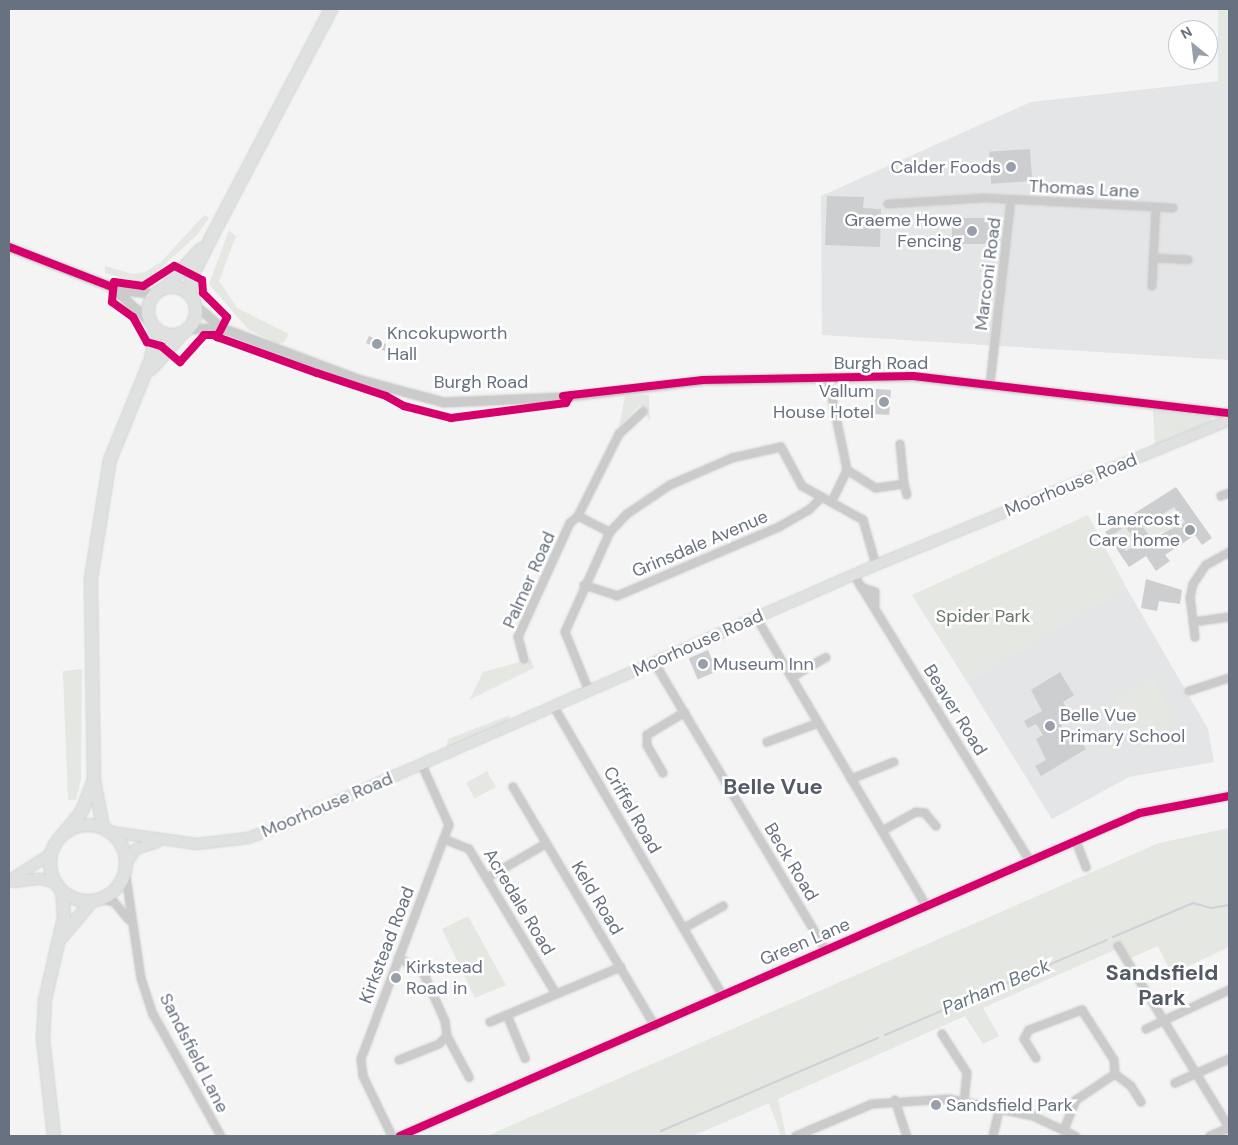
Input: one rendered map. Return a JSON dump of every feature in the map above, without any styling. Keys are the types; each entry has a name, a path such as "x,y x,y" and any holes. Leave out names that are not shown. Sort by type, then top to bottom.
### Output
{"highway":[{"path":"143,379 185,332 196,306 190,294 192,276 330,9"},
{"path":"59,942 97,900 120,884 126,867 107,830 94,780 91,578 110,460 143,379 153,326 148,307 160,291 211,238"},
{"path":"160,291 178,287 190,294"},
{"path":"153,326 168,336 185,332"},
{"path":"54,1136 43,1039 45,1000 59,942 65,904 50,870 52,854 65,832 82,811 94,780"},
{"path":"65,832 85,826 107,830"},
{"path":"59,887 79,900 97,900"}],"main road":[{"name":"Moorhouse Road","path":"107,830 163,841 197,844 248,838 422,766 876,565 1229,420"},
{"name":"Moorhouse Road","path":"126,867 136,849 163,841"},
{"path":"9,882 52,854"},
{"path":"9,882 40,879 59,887"}],"street":[{"name":"Marconi Road","path":"888,204 1011,200 990,384"},
{"name":"Thomas Lane","path":"1011,200 1173,208"},
{"name":"Thomas Lane","path":"1152,286 1156,207"},
{"path":"9,247 114,289 160,291"},
{"path":"1153,258 1188,260"},
{"path":"114,289 153,326"},
{"name":"Burgh Road","path":"196,306 222,328 358,379 443,402 561,397 703,380 913,376 1229,414"},
{"name":"Burgh Road","path":"185,332 222,328"},
{"path":"828,378 847,470 834,497"},
{"name":"Palmer Road","path":"524,659 518,637 619,434 643,412"},
{"path":"1216,412 1216,426"},
{"path":"900,444 907,495"},
{"path":"589,692 565,632 584,585 610,532 627,514 670,486 765,448 781,447 802,486 863,520 876,565"},
{"path":"847,470 876,488 904,484"},
{"path":"1221,496 1229,493"},
{"name":"Grinsdale Avenue","path":"584,585 617,596 779,526 809,510 822,497"},
{"path":"578,516 610,532"},
{"path":"1195,637 1193,584 1206,565 1229,552"},
{"name":"Beaver Road","path":"854,575 861,587 874,592 875,609 1030,861"},
{"path":"756,617 926,906"},
{"path":"1193,622 1229,617"},
{"path":"792,677 826,658"},
{"name":"Beck Road","path":"654,662 825,949"},
{"path":"1189,691 1229,678"},
{"name":"Criffel Road","path":"554,707 722,994"},
{"path":"663,773 647,745 647,735 684,712"},
{"path":"767,742 818,723"},
{"path":"851,779 894,762"},
{"name":"Kirkstead Road","path":"392,1136 364,1076 361,1059 444,840 447,814 422,766"},
{"name":"Keld Road","path":"513,786 656,1026"},
{"name":"Green Lane","path":"400,1136 656,1026 722,994 825,949 1140,814 1229,796"},
{"path":"882,831 916,812 925,813 936,826"},
{"name":"Acredale Road","path":"444,840 470,849 556,994"},
{"path":"1076,841 1086,866"},
{"path":"487,878 547,842"},
{"name":"Sandsfield Lane","path":"126,867 131,924 153,1014 221,1136"},
{"path":"97,900 120,907 131,924"},
{"path":"684,928 723,906"},
{"path":"1118,946 1229,1128 1210,1136"},
{"path":"398,958 422,970 445,1021 447,1036 470,1077"},
{"path":"490,1022 620,967"},
{"path":"1146,1029 1229,990"},
{"path":"1036,1058 1024,1039 1029,1030 1082,1010 1109,1049 1115,1074 1131,1086 1141,1102"},
{"path":"508,1016 525,1058"},
{"path":"942,1034 967,1073 964,1100"},
{"path":"399,1060 439,1044 447,1036"},
{"path":"1176,1083 1229,1059"},
{"path":"1064,1129 1076,1100 1115,1074"},
{"path":"895,1100 907,1136"},
{"path":"796,1136 872,1104 895,1100 964,1100 1000,1106 1064,1129 1075,1136"},
{"path":"993,1136 1000,1106"}],"shaded area":[{"path":"1229,80 1229,360 822,335 821,196 1031,102"},
{"name":"Belle Vue Primary School","path":"1126,587 1208,729 1214,762 1129,777 1052,819 967,682"}],"green space":[{"path":"1218,9 1229,9 1229,84 1218,84"},
{"path":"204,215 209,218 197,235 148,280 137,282 105,273 105,266 133,274 145,272 161,262"},
{"path":"229,230 236,236 219,281 237,308 289,334 284,342 278,344 248,329 209,284"},
{"path":"649,395 650,421 640,405 619,427 625,396"},
{"path":"1153,410 1210,417 1214,422 1155,446"},
{"path":"1174,507 1185,522 1166,535 1163,531 1157,535 1162,544 1158,548 1143,527"},
{"name":"Spider Park","path":"1088,515 1126,587 967,682 912,595"},
{"path":"1126,525 1138,542 1126,551 1114,534"},
{"path":"531,659 534,668 469,700 483,672"},
{"path":"82,669 81,780 76,800 68,800 63,671"},
{"path":"1152,676 1178,722 1138,744 1113,698"},
{"path":"510,715 508,722 446,750 448,739"},
{"path":"487,771 496,787 475,798 466,783"},
{"path":"1229,828 1229,947 1172,974 1158,946 1131,958 1119,948 983,1008 999,1036 983,1044 965,1016 778,1099 786,1135 781,1136 769,1103 693,1136 487,1136 1159,843"},
{"path":"468,916 506,985 475,998 442,929"}],"building":[{"name":"Calder Foods","path":"1030,149 1032,181 991,184 989,152"},
{"path":"827,196 864,197 863,208 881,209 880,247 825,245"},
{"name":"Graeme Howe Fencing","path":"952,218 992,218 992,244 952,244"},
{"name":"Kncokupworth Hall","path":"369,336 386,344 385,351 366,343"},
{"name":"Vallum House Hotel","path":"876,389 891,390 889,415 874,414"},
{"name":"Lanercost Care home","path":"1176,487 1212,538 1202,545 1195,535 1165,555 1170,561 1156,571 1146,556 1129,567 1105,532","holes":["1174,507 1185,522 1152,539 1143,527","1125,526 1137,543 1126,551 1114,534"]},
{"path":"1146,579 1182,590 1180,604 1159,601 1157,611 1141,608"},
{"name":"Museum Inn","path":"708,650 717,671 698,679 689,658"},
{"name":"Belle Vue Primary School","path":"1060,672 1074,695 1063,702 1071,715 1059,722 1073,744 1080,740 1086,749 1041,776 1035,766 1046,760 1036,739 1043,735 1036,724 1028,728 1024,721 1042,711 1031,690"}],"waterway":[{"name":"Parham Beck","path":"1113,937 1193,903 1212,908 1229,905"},
{"name":"Parham Beck","path":"885,1035 1107,940"},
{"name":"Parham Beck","path":"661,1131 878,1038"}],"cycle path":[{"path":"9,247 112,287"},
{"path":"217,337 227,317 203,293 202,280 174,266 143,286 114,282 112,302 133,317 147,342 161,346 180,362 204,335 214,335 217,337 317,373 386,396 404,406 451,418 566,403 571,395"},
{"path":"563,396 703,380 913,376 1229,413"},
{"path":"400,1136 1140,813 1229,796"}],"place":[{"name":"Calder Foods","path":"1011,167"},
{"name":"Graeme Howe Fencing","path":"972,231"},
{"name":"Kncokupworth Hall","path":"377,344"},
{"name":"Vallum House Hotel","path":"884,402"},
{"name":"Lanercost Care home","path":"1190,530"},
{"name":"Museum Inn","path":"703,664"},
{"name":"Belle Vue Primary School","path":"1050,726"},
{"name":"Kirkstead Road in","path":"396,978"},
{"name":"Sandsfield Park","path":"936,1105"}],"district":[{"name":"Belle Vue","path":"773,787"},
{"name":"Sandsfield Park","path":"1162,984"}]}
